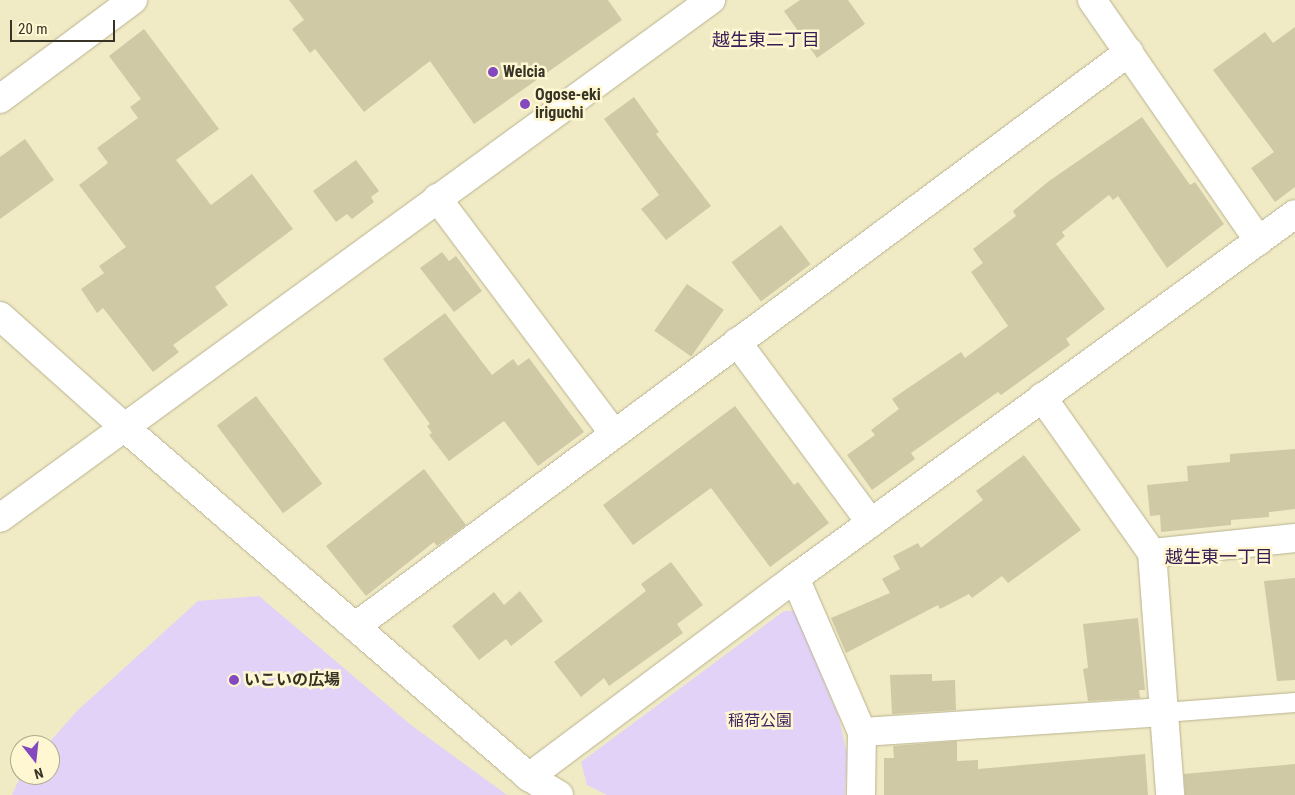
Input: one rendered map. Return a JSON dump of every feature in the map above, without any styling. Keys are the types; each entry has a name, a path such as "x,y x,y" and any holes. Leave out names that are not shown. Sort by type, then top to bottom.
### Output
{"street":[{"path":"0,99 133,0"},
{"path":"0,518 123,426 437,198 681,9 711,0"},
{"path":"1092,0 1259,241"},
{"path":"356,626 1129,52"},
{"path":"437,198 614,434"},
{"path":"529,777 871,522 1295,214"},
{"path":"0,316 123,426 529,777 559,795"},
{"path":"737,342 871,522"},
{"path":"1042,398 1152,553 1170,795"},
{"path":"1152,553 1295,538"},
{"path":"795,578 862,732 861,795"},
{"path":"862,732 1164,712"}],"lane":[{"path":"1164,712 1295,702"}],"green space":[{"name":"いこいの広場","path":"259,596 411,725 507,795 12,795 16,785 60,785 60,735 56,735 77,711 198,601"},
{"name":"稲荷公園","path":"784,611 795,611 839,718 847,754 845,795 607,795 587,785 581,762"}],"building":[{"name":"Welcia","path":"289,0 608,0 622,20 474,124 430,61 364,112 315,49 310,53 292,29 304,20"},
{"path":"800,0 848,0 865,24 817,58 784,11"},
{"path":"1295,27 1295,187 1275,202 1251,168 1274,152 1213,70 1265,32 1273,43"},
{"path":"144,29 219,129 176,160 211,205 252,174 293,229 215,287 228,305 173,345 179,352 153,372 103,308 97,313 81,289 104,273 99,266 126,247 79,185 108,163 97,148 138,118 130,107 141,99 109,56"},
{"path":"634,97 659,132 656,134 711,206 666,240 641,209 659,195 604,119"},
{"path":"1142,117 1190,185 1195,182 1224,224 1167,268 1118,196 1113,200 1109,195 1062,232 1065,236 1056,244 1105,309 1066,339 1070,345 1001,395 998,392 911,453 915,459 872,490 847,455 875,435 871,430 899,409 892,399 961,352 965,358 1008,326 971,272 983,263 973,249 1016,216 1013,211 1049,181"},
{"path":"25,139 54,180 0,219 0,157"},
{"path":"356,160 379,191 371,197 374,202 352,219 347,214 336,222 313,191"},
{"path":"781,225 810,264 761,301 731,262"},
{"path":"442,252 449,261 456,256 482,291 454,312 420,268"},
{"path":"687,284 724,310 691,357 654,331"},
{"path":"445,313 492,375 513,359 518,366 529,358 584,432 538,466 504,421 449,461 429,435 432,433 427,426 430,424 383,359"},
{"path":"256,396 322,484 283,513 217,425"},
{"path":"735,406 794,485 798,482 829,523 770,567 711,488 633,545 603,505"},
{"path":"1295,449 1295,509 1269,512 1269,517 1231,520 1231,525 1161,532 1160,515 1150,516 1147,485 1188,481 1187,466 1230,462 1230,454"},
{"path":"1024,455 1081,530 1008,583 1002,576 972,598 969,594 940,609 938,605 846,653 831,618 890,593 882,579 900,569 893,556 918,543 921,548 983,500 976,491"},
{"path":"424,469 466,525 437,546 434,542 366,596 326,546"},
{"path":"671,562 703,605 677,624 683,633 609,686 604,678 581,697 554,662 646,591 641,584"},
{"path":"1295,578 1295,680 1277,681 1264,581"},
{"path":"520,591 543,621 511,646 506,639 479,660 452,626 494,592 504,605"},
{"path":"1138,618 1145,690 1139,690 1140,698 1088,701 1083,669 1088,668 1083,624"},
{"path":"932,674 932,681 955,680 956,710 892,714 890,675"},
{"path":"957,741 957,761 978,760 978,769 1145,754 1148,795 884,795 884,758 894,758 893,746"},
{"path":"1295,764 1295,795 1185,795 1184,774"}],"place":[{"name":"Welcia","path":"493,72"},
{"name":"Ogose-eki iriguchi","path":"525,104"},
{"name":"いこいの広場","path":"234,680"}],"district":[{"name":"越生東二丁目","path":"766,40"},
{"name":"越生東一丁目","path":"1219,557"}]}
